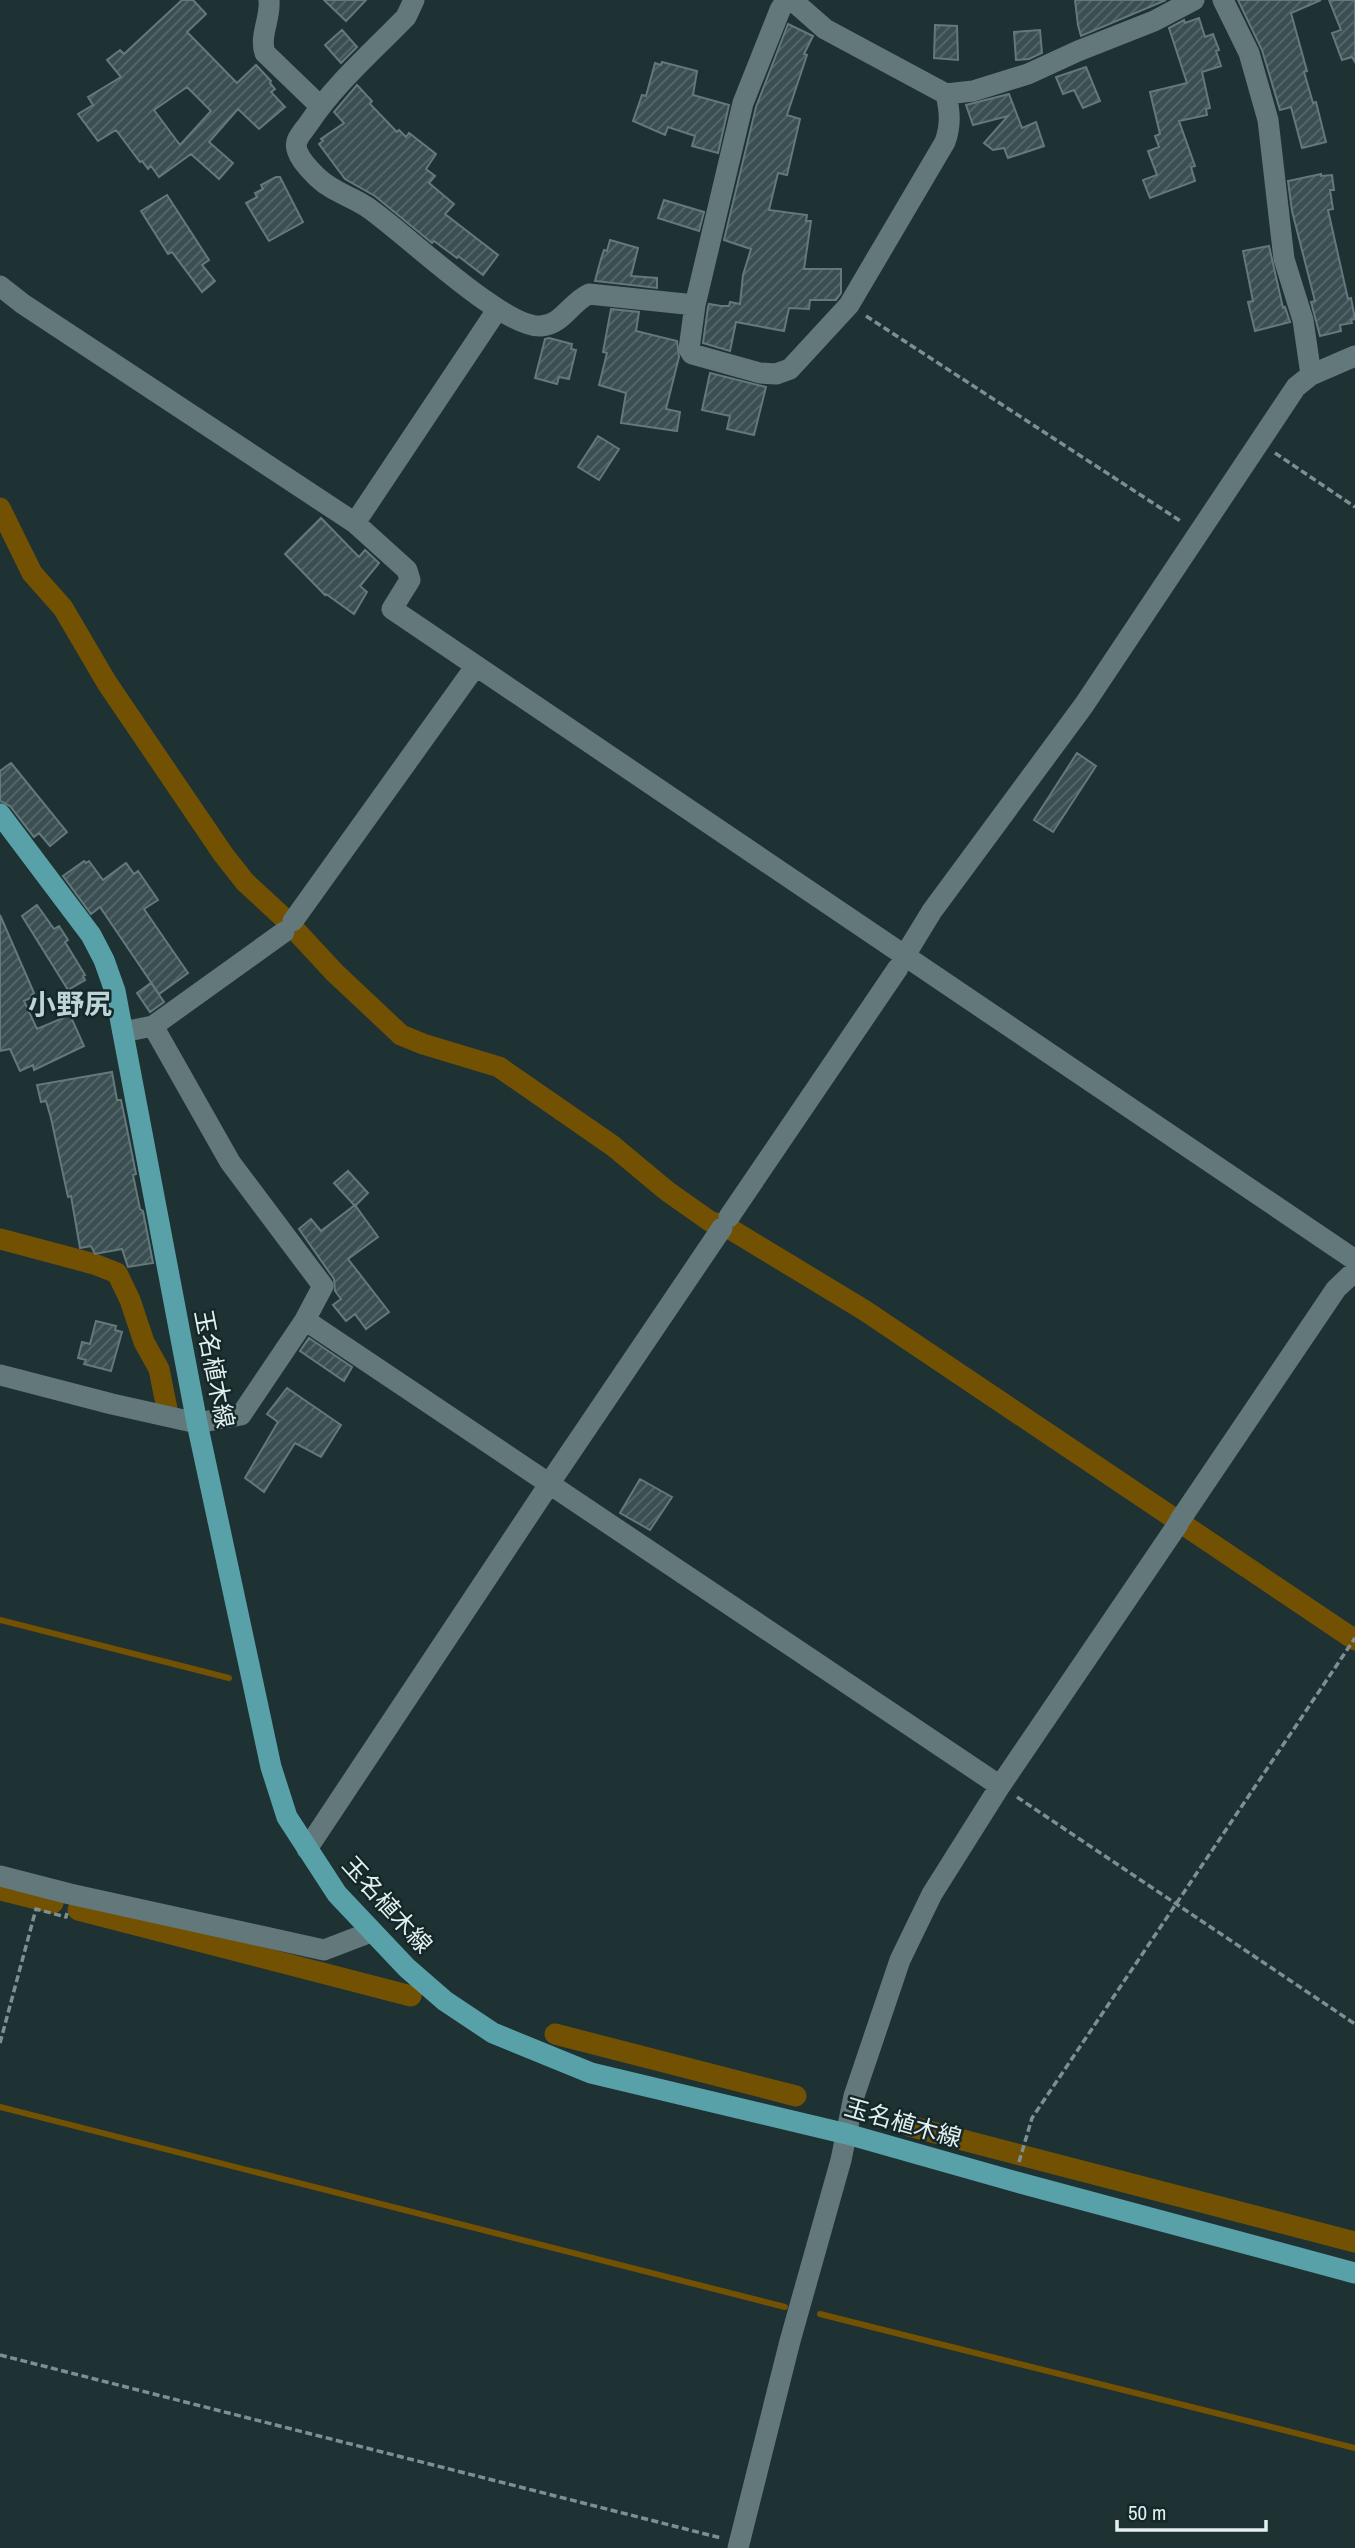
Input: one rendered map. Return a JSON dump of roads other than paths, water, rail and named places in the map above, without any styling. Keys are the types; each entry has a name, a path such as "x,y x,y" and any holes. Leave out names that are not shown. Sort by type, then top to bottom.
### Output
{"main road":[{"name":"玉名植木線","path":"0,814 91,935 115,992 197,1423 271,1767 287,1817 337,1894 371,1933 445,2001 494,2033 591,2073 849,2127 1013,2182 1355,2273"}],"street":[{"path":"269,0 269,14 262,45 265,53 320,106"},
{"path":"414,0 406,18 320,106 297,142 297,152 316,176 337,193 365,206 498,310 527,324 542,326 555,322 578,299 589,294 695,305"},
{"path":"786,0 743,103 695,305 689,349 692,354 760,373 776,374 790,369 849,305 945,142 950,129 946,94"},
{"path":"792,0 825,29 946,94 973,91 1028,75 1077,51 1154,21 1194,0"},
{"path":"1223,0 1250,54 1268,120 1284,259 1303,320 1311,375"},
{"path":"0,286 23,304 355,523 407,570 410,580 392,608 475,667 1355,1260"},
{"path":"355,523 498,310"},
{"path":"910,947 932,911 1084,705 1296,387 1311,375 1355,356"},
{"path":"123,1032 153,1026 289,927 475,667"},
{"path":"307,1849 725,1222 898,968"},
{"path":"0,1375 197,1423 241,1415 305,1320 323,1286 230,1162 153,1026"},
{"path":"746,2546 801,2307 855,2096 900,1960 932,1894 1000,1786 1336,1289 1355,1271"},
{"path":"305,1320 1000,1786"},
{"path":"0,1876 324,1950 371,1933"}],"waterway":[{"path":"0,508 32,573 63,608 107,683 223,854 245,882 401,1035 499,1067 613,1146 667,1191 711,1222 722,1224 864,1310 1355,1640"},
{"path":"0,1239 94,1264 117,1273 130,1300 144,1342 159,1369 167,1409"},
{"path":"0,1620 229,1678"},
{"path":"0,1890 53,1903"},
{"path":"78,1910 411,1996"},
{"path":"555,2034 796,2096"},
{"path":"0,2107 785,2307"},
{"path":"909,2126 1355,2242"},
{"path":"820,2314 1355,2448"}],"district":[{"name":"小野尻","path":"70,1004"}]}
